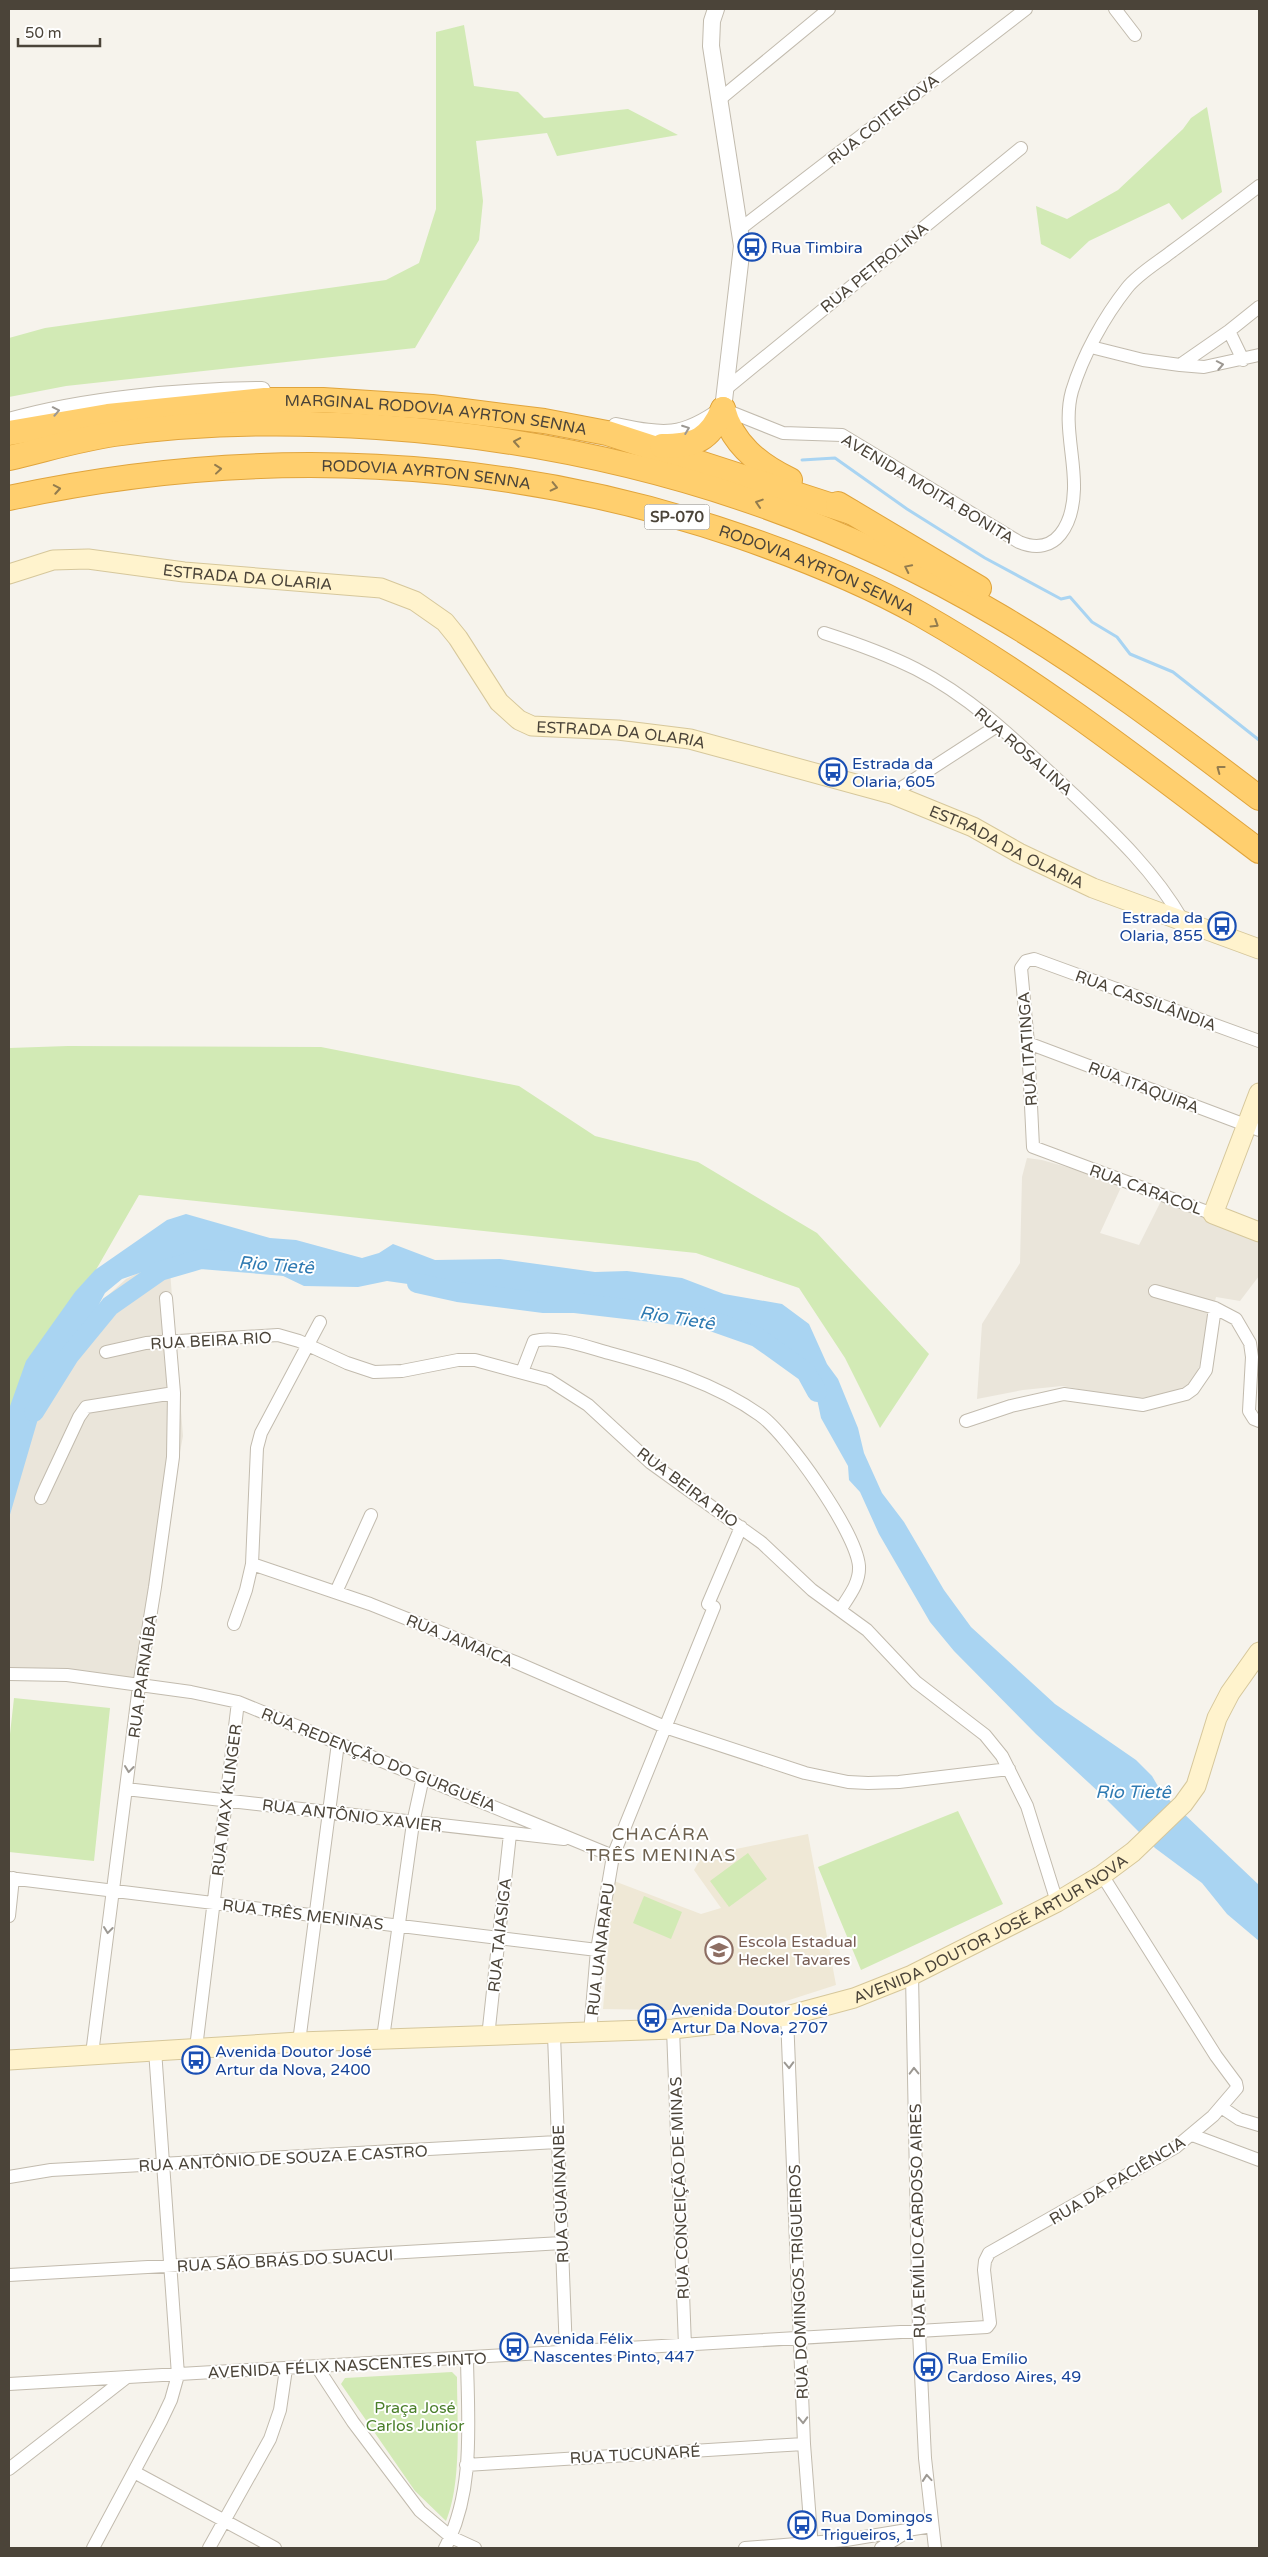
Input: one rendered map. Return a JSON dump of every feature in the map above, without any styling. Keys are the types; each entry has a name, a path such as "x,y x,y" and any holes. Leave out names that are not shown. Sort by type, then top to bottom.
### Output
{"highway":[{"path":"650,446 692,444 707,434 717,424 725,398"},
{"path":"725,398 737,438 756,461 894,536 988,594 1075,663"},
{"name":"MARGINAL RODOVIA AYRTON SENNA","path":"9,433 80,419 265,400 323,400 432,407 544,421 607,433 851,512"},
{"name":"SP-070","path":"9,458 112,434 224,424 309,423 432,431 496,438 563,450 668,474 767,506 854,541 997,615 1075,663 1144,711 1259,798"},
{"name":"RODOVIA AYRTON SENNA","path":"9,498 107,480 246,466 348,464 448,471 537,483 698,522 768,546 842,576 918,613 1006,667 1110,740 1259,851"}],"main road":[{"name":"ESTRADA DA OLARIA","path":"9,574 53,560 88,559 184,572 381,588 416,600 445,622 458,638 499,702 519,720 532,726 618,730 690,740 892,794 966,824 1019,853 1093,888 1259,949"},
{"path":"1213,1214 1253,1128 1259,1093"},
{"name":"RUA CARACOL","path":"1213,1214 1259,1232"},
{"name":"AVENIDA DOUTOR JOSÉ ARTUR NOVA","path":"9,2060 383,2038 554,2035 673,2029 787,2016 854,1998 912,1975 1057,1902 1102,1875 1133,1852 1183,1804 1196,1786 1217,1718 1230,1693 1259,1652"}],"street":[{"path":"716,9 712,21 711,46 742,246 725,398"},
{"path":"720,99 829,9"},
{"name":"RUA COITENOVA","path":"740,229 1026,9"},
{"path":"1115,9 1134,35"},
{"name":"RUA PETROLINA","path":"725,398 1021,148"},
{"name":"AVENIDA MOITA BONITA","path":"725,398 784,433 842,435 1019,542 1035,547 1043,546 1059,539 1072,504 1074,489 1069,410 1071,393 1080,368 1108,316 1128,286 1259,186"},
{"path":"1180,365 1229,331 1259,307"},
{"path":"1229,331 1243,360"},
{"path":"1091,347 1143,360 1204,367 1259,355"},
{"name":"MARGINAL RODOVIA AYRTON SENNA","path":"9,421 85,405 238,391 320,390 496,404 556,413 655,434 681,432 706,421 725,398"},
{"name":"RUA ROSALINA","path":"824,633 862,645 917,669 950,690 997,726 1037,759 1130,850 1158,882 1183,921"},
{"path":"892,794 997,726"},
{"name":"RUA CASSILÂNDIA","path":"1034,959 1259,1041"},
{"name":"RUA ITATINGA","path":"1033,1148 1028,1043 1021,968 1026,960 1034,959"},
{"name":"RUA ITAQUIRA","path":"1028,1043 1253,1128"},
{"name":"RUA CARACOL","path":"1033,1148 1213,1214"},
{"path":"1155,1291 1215,1308 1236,1319 1250,1343 1252,1357 1249,1411 1259,1421"},
{"name":"RUA PARNAÍBA","path":"92,2054 139,1686 172,1463 174,1393 166,1298"},
{"path":"966,1421 1011,1406 1064,1394 1143,1406 1186,1394 1197,1385 1206,1370 1215,1308"},
{"path":"234,1624 246,1590 252,1564 257,1448 267,1421 320,1322"},
{"name":"RUA BEIRA RIO","path":"106,1352 131,1346 170,1341 269,1335 288,1338 374,1372 402,1371 458,1360 475,1360 549,1380 568,1390 610,1424 650,1463 762,1543 818,1595 867,1630 916,1682 985,1735 995,1746 1009,1768 1027,1806 1057,1902"},
{"path":"522,1372 532,1343 540,1340 578,1345 676,1373 710,1387 766,1420 793,1451 827,1499 854,1549 859,1564 859,1576 840,1610"},
{"path":"41,1498 86,1407 174,1393"},
{"path":"336,1592 371,1515"},
{"name":"RUA UANARAPU","path":"590,2033 597,1950 613,1856 741,1527"},
{"name":"RUA JAMAICA","path":"252,1564 336,1592 515,1662 665,1726 805,1773 848,1782 899,1782 1009,1768"},
{"name":"RUA REDENÇÃO DO GURGUÉIA","path":"9,1674 67,1676 190,1692 238,1702 578,1840 613,1856"},
{"name":"RUA MAX KLINGER","path":"196,2048 238,1702"},
{"path":"299,2042 338,1744"},
{"path":"383,2038 413,1823 423,1777"},
{"name":"RUA ANTÔNIO XAVIER","path":"126,1789 225,1798 413,1823 578,1840"},
{"name":"RUA TAIASIGA","path":"488,2036 510,1834"},
{"name":"RUA DA PACIÊNCIA","path":"985,2328 990,2323 984,2270 984,2261 989,2253 1077,2205 1136,2168 1176,2147 1192,2135 1235,2092 1236,2083 1216,2056 1102,1875"},
{"path":"9,1916 11,1878"},
{"name":"RUA TRÊS MENINAS","path":"11,1878 597,1950"},
{"name":"RUA EMÍLIO CARDOSO AIRES","path":"912,1975 919,2332 925,2458 935,2548"},
{"name":"RUA DOMINGOS TRIGUEIROS","path":"787,2016 804,2444 812,2546"},
{"name":"RUA CONCEIÇÃO DE MINAS","path":"673,2029 684,2346"},
{"name":"RUA GUAINANBE","path":"554,2035 566,2353"},
{"path":"93,2548 164,2414 178,2375 155,2050"},
{"path":"1221,2107 1239,2119 1259,2125"},
{"path":"1192,2135 1259,2160"},
{"name":"RUA ANTÔNIO DE SOUZA E CASTRO","path":"9,2177 51,2170 557,2142"},
{"name":"RUA SÃO BRÁS DO SUACUI","path":"9,2276 562,2243"},
{"name":"AVENIDA FÉLIX NASCENTES PINTO","path":"9,2384 985,2328"},
{"path":"448,2542 461,2509 466,2465 467,2359"},
{"path":"317,2367 353,2422 420,2511 448,2542 475,2548"},
{"path":"209,2548 273,2431 284,2392 286,2368"},
{"path":"9,2468 127,2377"},
{"name":"RUA TUCUNARÉ","path":"466,2465 804,2444"},
{"path":"134,2472 275,2548"},
{"path":"745,2548 812,2546 908,2532 932,2526"},
{"path":"881,2548 908,2532"}],"shaded area":[{"path":"1027,1158 1042,1160 1123,1183 1100,1233 1139,1245 1162,1199 1259,1236 1259,1276 1240,1301 1216,1297 1196,1379 1178,1392 1133,1399 1062,1386 1023,1390 977,1399 982,1324 1020,1263 1022,1177"},
{"path":"169,1258 183,1436 137,1684 9,1671 9,1470 50,1368 104,1299 126,1279"},
{"name":"Escola Estadual Heckel Tavares","path":"808,1834 836,1985 780,2003 719,2011 603,2009 614,1881 701,1914 721,1908 694,1870 702,1856"}],"green space":[{"path":"464,25 474,86 518,92 544,118 628,109 678,135 557,156 547,133 476,141 483,201 479,240 415,348 66,386 9,397 9,338 45,328 386,280 419,263 436,209 436,32"},
{"path":"1207,107 1222,192 1182,220 1169,203 1089,241 1070,259 1041,244 1036,206 1067,219 1118,190 1183,129 1191,118"},
{"path":"68,1046 321,1047 519,1086 595,1136 698,1162 817,1233 929,1354 880,1428 845,1358 799,1288 696,1253 139,1195 9,1421 9,1048"},
{"path":"14,1698 110,1708 94,1861 9,1852 9,1743"},
{"path":"958,1811 1003,1904 861,1970 818,1867"},
{"path":"748,1853 767,1879 729,1907 710,1881"},
{"path":"644,1896 682,1912 671,1939 633,1923"},
{"name":"Praça José Carlos Junior","path":"452,2372 457,2377 458,2450 451,2506 446,2521 415,2491 341,2384 345,2378"}],"water":[{"name":"Rio Tietê","path":"186,1214 270,1238 296,1240 362,1258 379,1253 393,1244 435,1260 500,1259 595,1272 627,1271 682,1278 724,1294 782,1304 809,1324 827,1364 838,1379 858,1428 864,1453 882,1493 904,1522 944,1590 971,1627 1055,1704 1136,1760 1152,1776 1162,1793 1259,1885 1259,1941 1227,1914 1202,1883 1155,1848 1102,1795 1036,1734 954,1651 930,1622 879,1534 860,1492 849,1480 848,1466 821,1418 817,1399 803,1374 802,1361 790,1349 776,1340 760,1335 743,1335 708,1314 692,1320 658,1319 641,1303 457,1291 387,1281 358,1287 304,1286 254,1262 189,1256 122,1279 105,1293 84,1332 47,1388 9,1518 9,1409 26,1361 75,1292 95,1270 167,1220"}],"waterway":[{"path":"802,460 835,458 907,509 985,558 1061,599 1070,597 1092,622 1117,637 1130,654 1173,672 1259,740"},
{"name":"Rio Tietê","path":"34,1412 69,1356 110,1306 160,1271 201,1259 285,1266"},
{"name":"Rio Tietê","path":"417,1283 458,1292 544,1303 575,1303 703,1318 757,1337 806,1372 817,1392"}],"place":[{"name":"Rua Timbira","path":"752,247"},
{"name":"Estrada da Olaria, 605","path":"833,772"},
{"name":"Estrada da Olaria, 855","path":"1222,926"},
{"name":"Escola Estadual Heckel Tavares","path":"719,1950"},
{"name":"Avenida Doutor José Artur Da Nova, 2707","path":"652,2018"},
{"name":"Avenida Doutor José Artur da Nova, 2400","path":"196,2060"},
{"name":"Avenida Félix Nascentes Pinto, 447","path":"514,2347"},
{"name":"Rua Emílio Cardoso Aires, 49","path":"928,2367"},
{"name":"Rua Domingos Trigueiros, 1","path":"802,2525"}],"district":[{"name":"CHACÁRA TRÊS MENINAS","path":"661,1844"}]}
